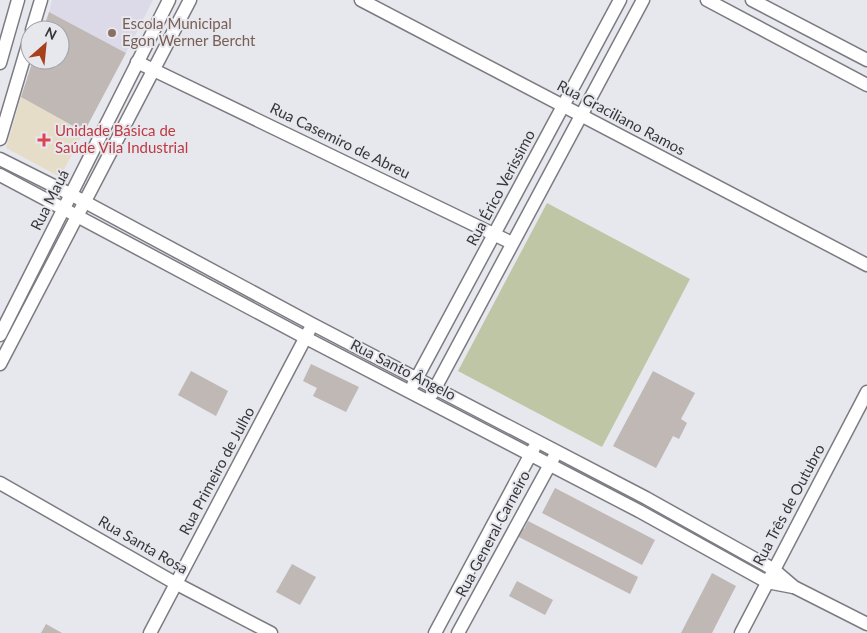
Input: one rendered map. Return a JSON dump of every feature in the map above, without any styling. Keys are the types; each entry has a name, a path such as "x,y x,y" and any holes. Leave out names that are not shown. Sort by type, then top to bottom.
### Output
{"street":[{"path":"0,63 18,0"},
{"path":"35,20 41,0"},
{"name":"Rua Mauá","path":"0,334 169,0"},
{"path":"0,364 190,0"},
{"name":"Rua Graciliano Ramos","path":"361,0 867,265"},
{"name":"Rua Érico Verissimo","path":"410,392 620,0"},
{"path":"428,401 582,116 642,0"},
{"path":"707,0 867,85"},
{"path":"752,0 867,60"},
{"name":"Rua Casemiro de Abreu","path":"138,62 512,243"},
{"path":"0,139 20,70"},
{"name":"Rua Santo Ângelo","path":"0,159 84,201 312,324 646,498 773,569 794,587 867,624"},
{"name":"Rua Santo Ângelo","path":"0,175 306,338 639,511 767,582 794,587"},
{"name":"Rua Primeiro de Julho","path":"150,633 312,324"},
{"name":"Rua Três de Outubro","path":"741,633 867,392"},
{"path":"436,633 538,442"},
{"name":"Rua General Carneiro","path":"458,633 557,451"},
{"name":"Rua Santa Rosa","path":"0,483 176,583 271,633"},
{"path":"639,511 646,498"}],"shaded area":[{"name":"Escola Municipal Egon Werner Bercht","path":"52,0 153,0 126,53 70,23 70,20 64,20 49,12"},
{"name":"Unidade Básica de Saúde Vila Industrial","path":"21,97 84,132 60,177 6,148"}],"green space":[{"path":"547,203 690,279 602,447 458,371"}],"building":[{"path":"49,12 64,20 46,20"},
{"path":"70,23 126,53 84,132 21,97 30,70 70,70"},
{"path":"311,364 359,387 346,412 313,396 317,388 303,381"},
{"path":"191,371 228,391 216,416 178,395"},
{"path":"653,371 695,393 681,419 687,423 679,439 673,436 656,468 613,446"},
{"path":"555,488 655,540 642,565 542,513"},
{"path":"528,521 638,577 630,594 515,535 519,527 524,529"},
{"path":"292,564 316,577 300,605 276,592"},
{"path":"712,573 736,586 712,633 681,633"},
{"path":"517,581 553,600 545,615 509,596"},
{"path":"46,624 62,633 41,633"}],"place":[{"name":"Escola Municipal Egon Werner Bercht","path":"112,33"},
{"name":"Unidade Básica de Saúde Vila Industrial","path":"44,140"}]}
